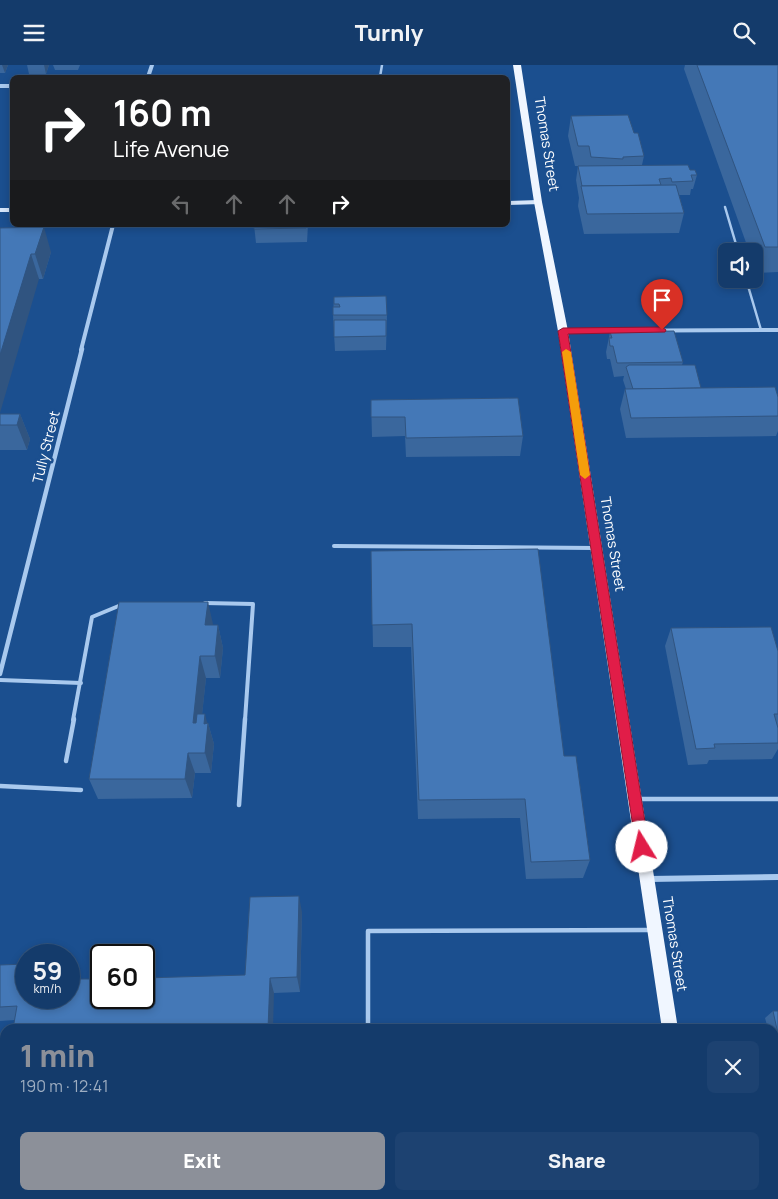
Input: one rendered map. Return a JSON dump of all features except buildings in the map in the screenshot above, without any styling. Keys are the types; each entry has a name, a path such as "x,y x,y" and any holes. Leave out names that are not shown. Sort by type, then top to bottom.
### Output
{"main road":[{"name":"Thomas Street","path":"517,65 538,202 563,331 669,1024"},
{"path":"510,203 538,202"}],"street":[{"name":"Tully Street","path":"0,674 112,227"},
{"path":"563,331 778,329"},
{"path":"647,879 778,877"}],"lane":[{"path":"725,207 736,243"},
{"path":"749,288 761,330"},
{"path":"334,546 596,548"},
{"path":"66,761 92,617 126,603"},
{"path":"195,603 254,603 239,805"},
{"path":"0,681 81,683"},
{"path":"0,786 81,790"},
{"path":"635,799 778,799"},
{"path":"368,1024 368,931 655,930"}],"slow traffic":[{"path":"566,352 585,475"}],"route":[{"path":"642,847 563,331 662,330"}]}
